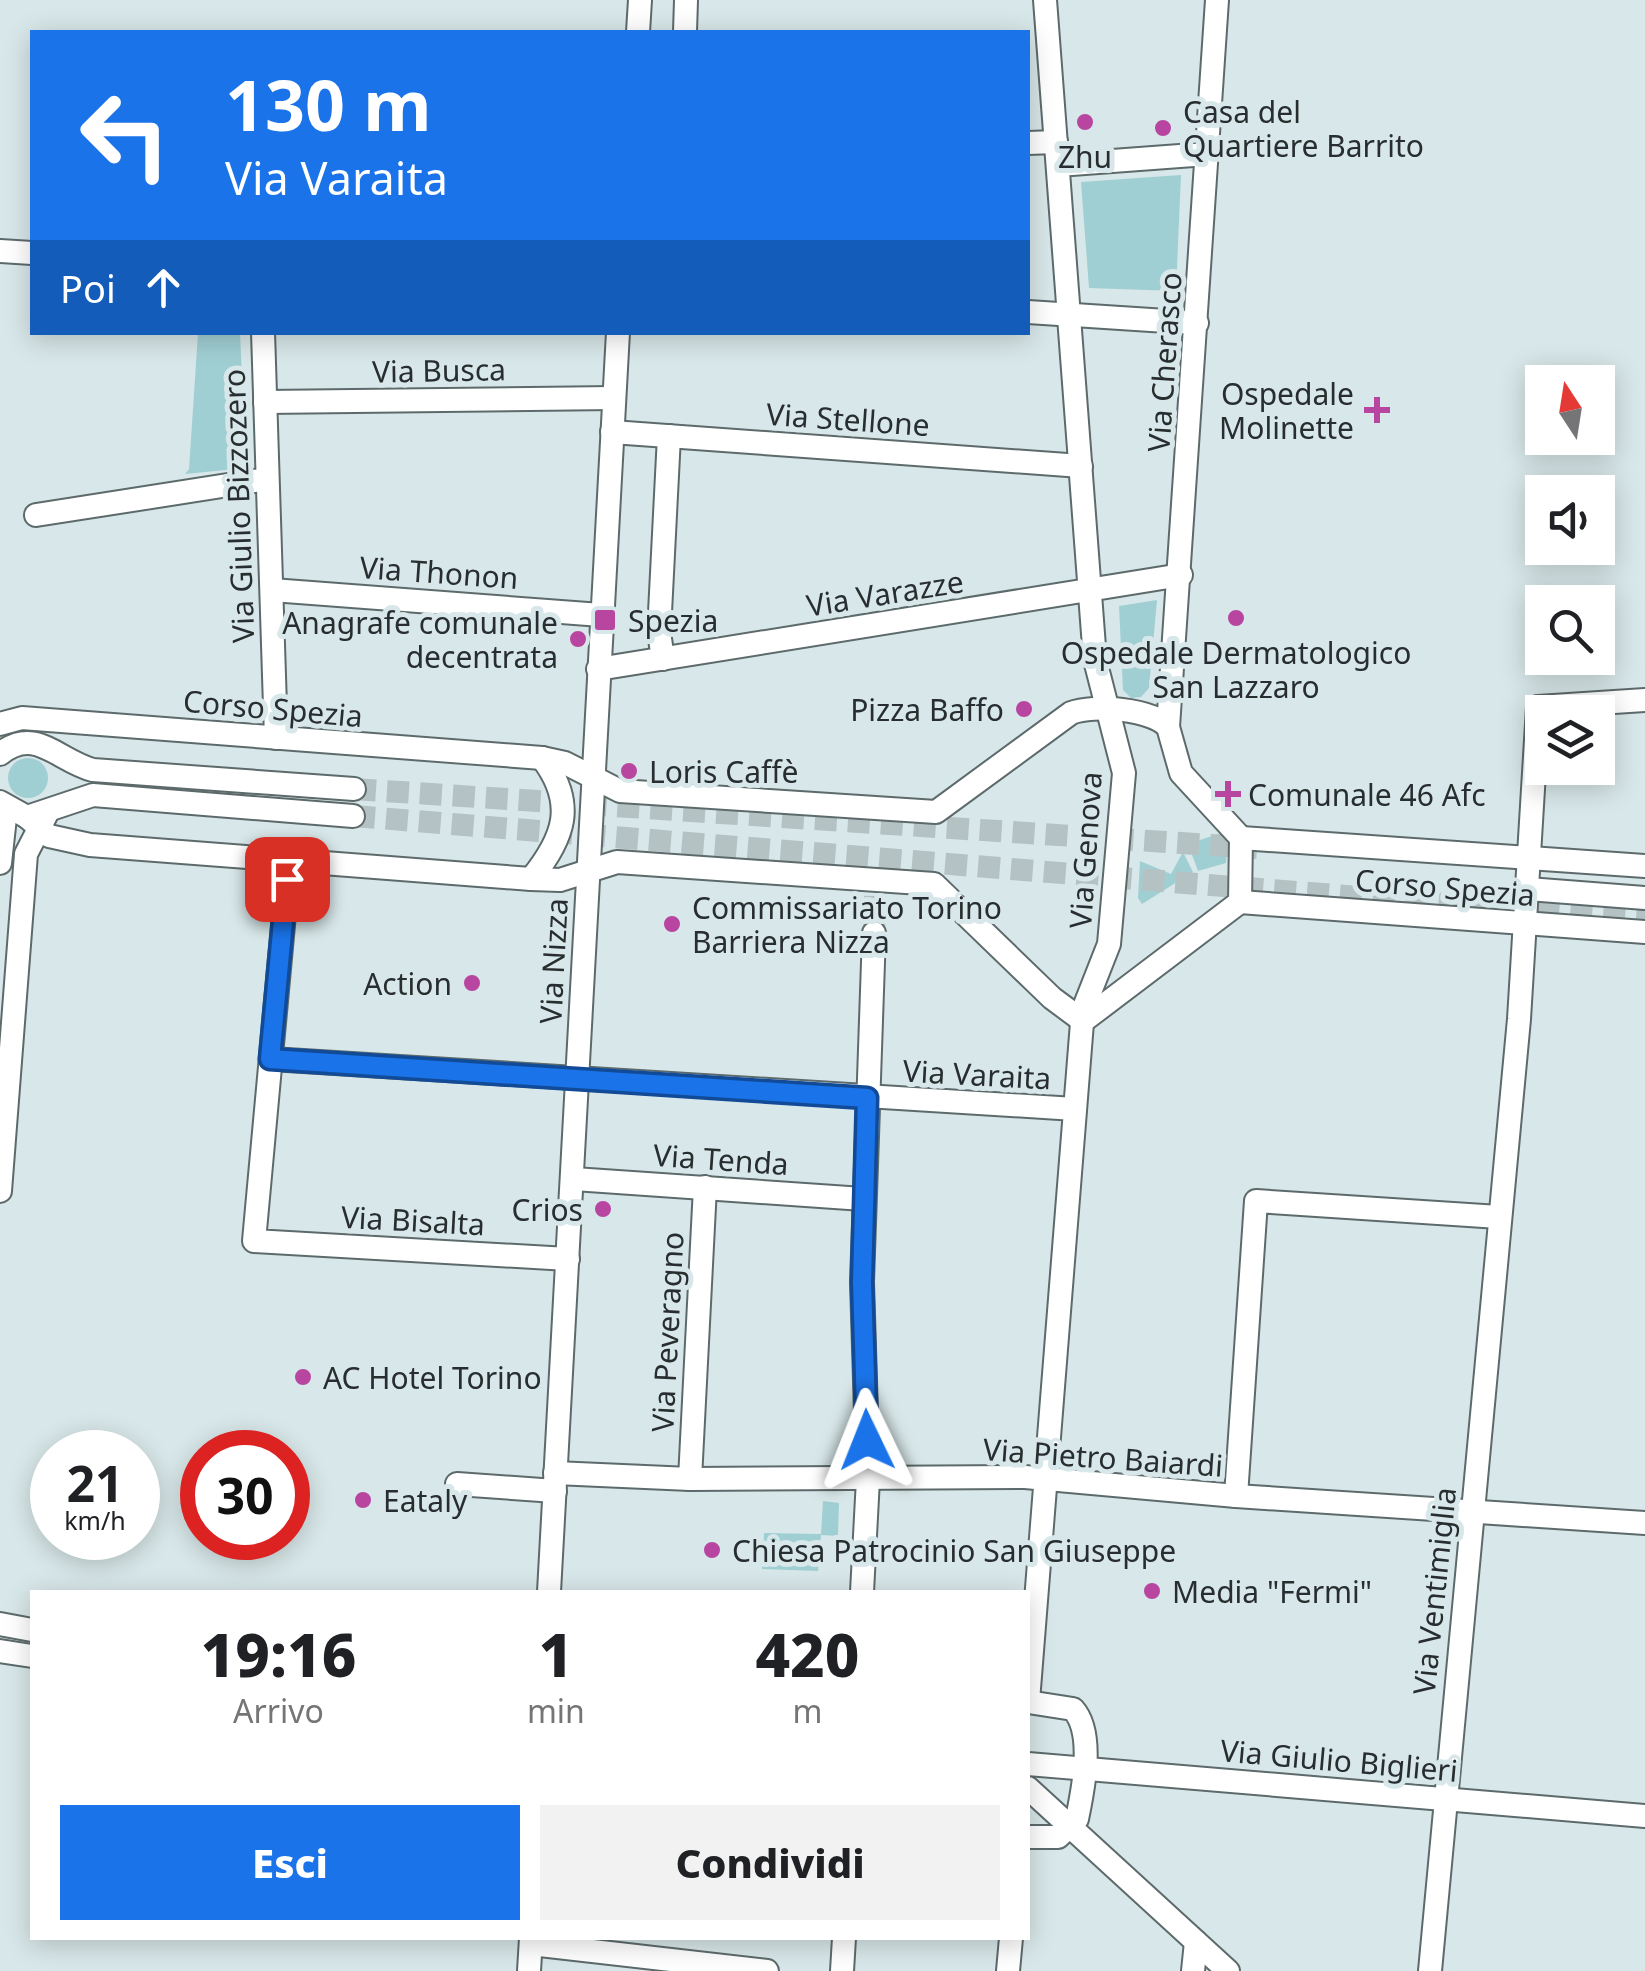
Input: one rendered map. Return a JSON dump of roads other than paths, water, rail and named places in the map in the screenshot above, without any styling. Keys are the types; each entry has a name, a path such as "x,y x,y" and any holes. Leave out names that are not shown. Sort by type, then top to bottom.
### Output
{"street":[{"path":"638,30 640,0"},
{"path":"684,30 686,0"},
{"name":"Via Genova","path":"1030,1676 1083,1022 1086,998 1109,944 1122,799 1122,764 1095,660 1045,0"},
{"name":"Via Cherasco","path":"1168,727 1217,0"},
{"path":"1030,145 1057,154 1207,154"},
{"path":"0,252 30,253"},
{"path":"1030,312 1197,323"},
{"name":"Via Giulio Bizzozero","path":"262,335 276,738"},
{"name":"Via Nizza","path":"550,1590 618,335"},
{"name":"Via Busca","path":"265,402 614,398"},
{"name":"Via Stellone","path":"612,432 1080,466"},
{"path":"663,659 659,632 669,436"},
{"path":"36,515 267,479"},
{"name":"Via Varazze","path":"598,669 1181,574"},
{"name":"Via Thonon","path":"272,590 601,615"},
{"name":"Via Ventimiglia","path":"1430,1971 1526,924 1538,707 1645,700"},
{"name":"Corso Spezia","path":"0,724 22,718 542,758 633,792 936,812 1071,713 1081,709 1106,712"},
{"path":"24,814 58,840 90,846 560,880 617,862 875,888 934,884 1052,998 1083,1022 1240,902 1242,838 1182,773 1168,727 1149,714 1106,712"},
{"path":"0,754 16,743 37,742 68,762 93,770 354,788"},
{"path":"531,878 558,844 562,820 561,790 542,758"},
{"path":"0,863 24,814 93,795 353,816"},
{"path":"0,1191 25,864 24,814"},
{"name":"Corso Spezia","path":"1242,838 1645,866"},
{"path":"270,1059 289,860"},
{"name":"Corso Spezia","path":"1528,889 1645,898"},
{"name":"Corso Spezia","path":"1240,902 1645,932"},
{"path":"862,1590 868,1479 864,1199 874,932"},
{"name":"Via Varaita","path":"270,1059 1074,1109"},
{"name":"Via Bisalta","path":"270,1059 254,1241 568,1259"},
{"name":"Via Tenda","path":"574,1179 864,1199"},
{"name":"Via Peveragno","path":"690,1479 705,1187"},
{"path":"1236,1496 1256,1201 1499,1217"},
{"name":"Via Pietro Baiardi","path":"457,1484 1046,1478 1236,1496 1645,1523"},
{"path":"0,1624 30,1630"},
{"path":"0,1651 30,1656"},
{"path":"1030,1701 1066,1706 1078,1714 1084,1728 1078,1815 1070,1829 1058,1837 1030,1836"},
{"name":"Via Giulio Biglieri","path":"1030,1764 1645,1816"},
{"path":"1030,1790 1228,1971"},
{"path":"529,1971 531,1940 589,1961 767,1971"},
{"path":"688,1966 690,1940"},
{"path":"842,1971 844,1940"},
{"path":"1008,1971 1010,1940"},
{"path":"1193,1971 1196,1942"}],"tunnel":[{"path":"354,789 1257,848"},
{"path":"353,816 1645,920"},
{"path":"874,933 875,896"}],"place":[{"name":"Zhu","path":"1085,122"},
{"name":"Casa del Quartiere Barrito","path":"1163,128"},
{"name":"Ospedale Molinette","path":"1377,410"},
{"name":"Ospedale Dermatologico San Lazzaro","path":"1236,618"},
{"name":"Spezia","path":"605,620"},
{"name":"Anagrafe comunale decentrata","path":"578,639"},
{"name":"Pizza Baffo","path":"1024,709"},
{"name":"Loris Caffè","path":"629,771"},
{"name":"Comunale 46 Afc","path":"1228,794"},
{"name":"Commissariato Torino Barriera Nizza","path":"672,924"},
{"name":"Action","path":"472,983"},
{"name":"Crios","path":"603,1209"},
{"name":"AC Hotel Torino","path":"303,1377"},
{"name":"Eataly","path":"363,1500"},
{"name":"Chiesa Patrocinio San Giuseppe","path":"712,1550"},
{"name":"Media \"Fermi\"","path":"1152,1591"}]}
